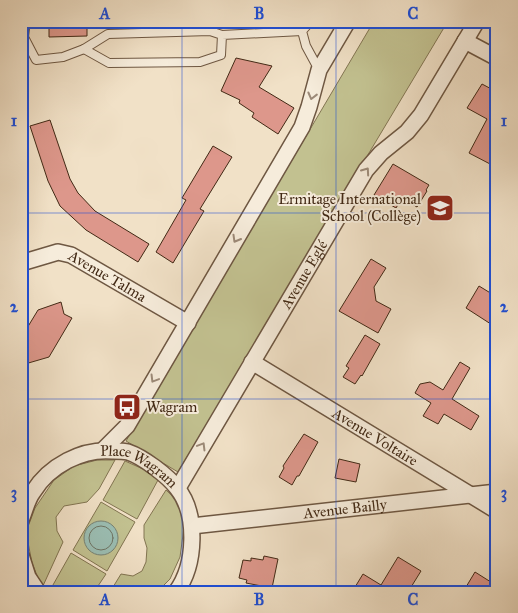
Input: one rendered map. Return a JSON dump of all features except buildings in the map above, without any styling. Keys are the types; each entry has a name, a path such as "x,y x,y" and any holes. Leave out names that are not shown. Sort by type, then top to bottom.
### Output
{"street":[{"path":"103,450 127,426 302,127 319,70 348,21"},
{"name":"Avenue Eglé","path":"178,488 366,170 421,115 477,21"},
{"path":"465,41 497,58"},
{"name":"Avenue Talma","path":"21,263 58,252 71,255 188,322"},
{"name":"Avenue Voltaire","path":"252,362 497,511"},
{"name":"Place Wagram","path":"21,520 27,489 51,471 76,456 103,450 128,452 159,472 178,488 186,507 192,526 192,554 184,589"},
{"name":"Avenue Bailly","path":"192,526 497,492"},
{"path":"21,555 28,576 38,592"}],"lane":[{"path":"26,21 24,37 36,60 63,57 84,49 108,34 210,31 222,35 302,30 311,21"},
{"path":"302,30 306,46 319,70"},
{"path":"84,49 109,63 200,62 221,55 222,35"}],"shaded area":[{"path":"374,21 448,21 178,472 126,441"},
{"path":"97,460 115,460 99,489 87,502 64,506 56,517 57,531 63,542 42,588 32,563 26,532 35,508 54,480 74,466"},
{"path":"125,461 143,469 158,480 137,519 103,500"},
{"path":"166,490 180,503 184,527 180,557 170,579 157,592 110,592 121,574 133,576 142,571 146,562 147,548 144,538 144,525"},
{"path":"101,502 135,522 107,571 73,550"},
{"path":"71,553 106,574 94,592 49,592"}],"water":[{"path":"101,521 108,522 113,526 117,531 117,545 113,550 108,554 101,555 94,554 89,550 85,545 84,538 85,531 89,526 94,522"}],"place":[{"name":"Ermitage International School (Collège)","path":"440,208"},
{"name":"Wagram","path":"127,407"}]}
